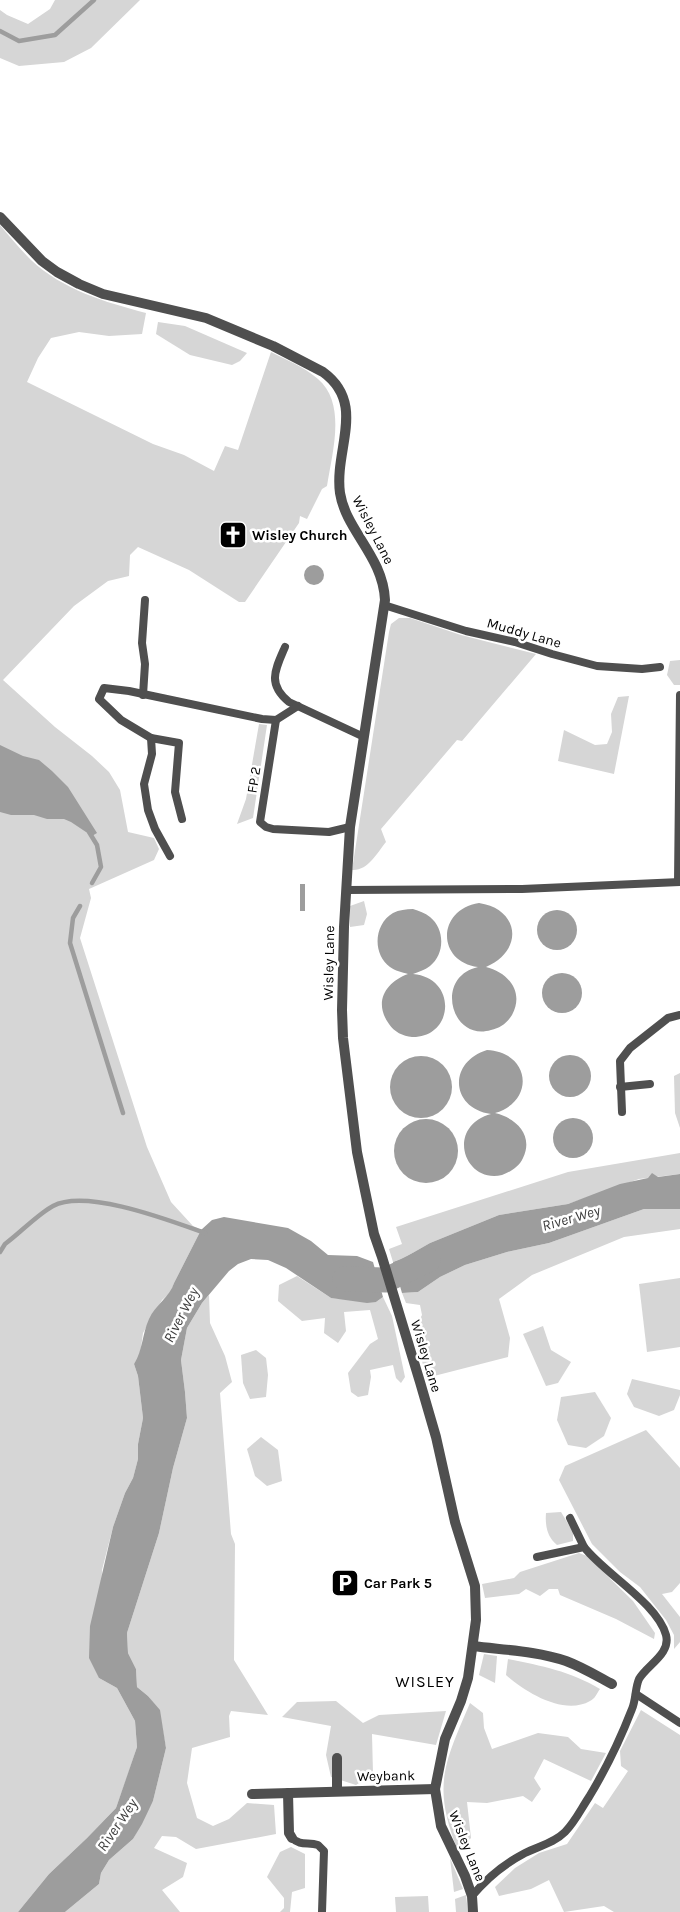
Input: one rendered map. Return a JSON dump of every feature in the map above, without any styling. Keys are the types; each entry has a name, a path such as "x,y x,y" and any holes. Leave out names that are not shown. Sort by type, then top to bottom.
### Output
{"street":[{"name":"Wisley Lane","path":"0,217 42,262 79,284 104,294 192,314 223,324 324,372 335,382 344,396 347,411 340,471 342,502 378,570 384,590 384,605 350,828 344,927 342,1010 346,1067 360,1168 374,1234 436,1437 455,1522 472,1574 476,1598 473,1646 468,1678 461,1701 444,1740 435,1789 441,1826 466,1876 472,1896 473,1912"},
{"path":"473,1646 546,1655 580,1666 612,1684"},
{"name":"Weybank","path":"337,1758 337,1791"},
{"name":"Weybank","path":"252,1794 435,1789"},
{"path":"288,1793 289,1833 292,1838"}],"lane":[{"path":"143,695 145,664 142,643 144,600"},
{"name":"Muddy Lane","path":"384,605 466,630 598,666 642,669 660,667"},
{"path":"285,647 277,666 275,677 276,688 285,699 364,737"},
{"path":"182,818 175,792 179,743 151,738 121,720 99,699 104,688 262,719 276,720 298,706"},
{"path":"346,890 522,889 679,882 680,695"},
{"name":"FP 2","path":"276,720 260,822 266,827 273,829 329,832 350,828"},
{"path":"151,738 152,754 144,784 148,810 170,856"},
{"path":"622,1112 620,1061 630,1048 668,1018 680,1015"},
{"path":"620,1087 650,1084"},
{"path":"472,1896 483,1883 501,1868 526,1853 551,1842 571,1824 607,1767 634,1705 640,1679 666,1646 665,1634 644,1604 594,1560 584,1547 570,1518"},
{"path":"537,1558 584,1547"},
{"path":"636,1694 680,1723"},
{"path":"292,1838 296,1843 318,1845 324,1852 322,1912"}],"shaded area":[{"path":"55,0 140,0 91,48 64,62 19,66 0,58 0,10 28,24 50,9"},
{"path":"0,225 31,260 57,279 85,294 146,313 142,334 109,336 79,332 51,338 38,358 27,382 153,444 184,455 214,471 225,446 238,450 271,352 295,364 318,379 327,389 335,415 334,444 327,486 322,489 307,519 300,516 299,523 245,602 239,602 189,570 138,547 130,555 129,576 108,581 74,606 3,680 109,772 120,790 128,832 154,838 159,849 154,860 89,889 91,898 80,938 147,1147 171,1202 193,1226 201,1230 171,1292 162,1300 143,1333 140,1355 134,1364 138,1376 143,1418 138,1444 138,1459 133,1478 125,1493 113,1527 102,1570 99,1678 117,1688 135,1721 137,1747 116,1808 49,1874 18,1912 0,1912"},
{"path":"158,322 185,326 247,353 240,361 232,365 190,355 156,334"},
{"path":"399,618 410,618 461,635 536,654 462,741 457,740 381,829 386,842 376,856 363,868 352,870 389,632 391,624"},
{"path":"680,660 680,685 674,685 667,675 670,661"},
{"path":"629,696 614,774 558,761 564,730 595,745 607,744 612,732 611,714 618,697"},
{"path":"259,724 267,725 253,818 237,824 246,799"},
{"path":"364,901 367,914 364,925 350,927 350,906"},
{"path":"680,1073 680,1128 675,1113 674,1076"},
{"path":"680,1153 680,1174 639,1179 568,1204 499,1215 430,1243 393,1262 389,1249 402,1244 396,1227 568,1172"},
{"path":"644,1209 680,1209 680,1229 624,1237 532,1275 499,1299 510,1338 508,1357 434,1376 425,1371 413,1332 422,1315 420,1305 406,1303 402,1293 418,1292 440,1277 465,1265 507,1252 549,1243"},
{"path":"297,1276 331,1298 376,1302 383,1297 392,1316 405,1377 401,1383 396,1378 393,1365 370,1370 371,1377 368,1395 358,1397 351,1392 348,1373 370,1344 378,1339 370,1310 344,1312 346,1331 338,1343 324,1333 325,1318 302,1321 278,1301 279,1285"},
{"path":"680,1278 680,1347 647,1352 639,1284"},
{"path":"209,1295 210,1323 225,1356 232,1382 220,1393 231,1534 235,1544 234,1660 268,1715 231,1711 229,1716 230,1737 192,1748 187,1783 197,1818 213,1826 229,1819 247,1803 274,1805 276,1834 196,1849 176,1837 162,1836 154,1848 187,1863 183,1877 162,1890 180,1912 65,1912 99,1884 101,1873 109,1860 133,1839 153,1801 166,1748 159,1710 148,1696 137,1687 136,1669 128,1653 127,1633 159,1533 173,1468 187,1418 181,1360 187,1328"},
{"path":"543,1326 551,1350 571,1362 558,1383 546,1386 523,1334"},
{"path":"256,1350 266,1358 268,1375 266,1397 250,1399 243,1383 241,1355"},
{"path":"632,1379 680,1390 674,1410 659,1416 634,1407 627,1394"},
{"path":"595,1392 611,1418 604,1436 586,1448 568,1445 557,1420 561,1397"},
{"path":"646,1430 680,1468 680,1583 672,1592 662,1594 680,1617 680,1642 674,1649 674,1635 666,1620 640,1587 620,1572 592,1544 559,1480 565,1466"},
{"path":"261,1437 278,1450 282,1481 267,1486 255,1476 247,1449"},
{"path":"561,1512 573,1532 573,1541 557,1545 547,1530 546,1513"},
{"path":"579,1553 587,1556 633,1601 655,1633 654,1639 616,1619 560,1595 558,1589 549,1589 540,1596 526,1589 519,1594 485,1598 482,1584 514,1578 520,1572"},
{"path":"484,1654 497,1656 495,1683 479,1675"},
{"path":"508,1659 567,1673 600,1689 592,1700 580,1705 557,1704 534,1695 506,1675"},
{"path":"336,1701 363,1723 379,1715 446,1711 436,1745 372,1734 373,1774 356,1785 331,1777 326,1755 331,1726 282,1717 297,1702"},
{"path":"470,1703 483,1713 484,1728 492,1749 538,1733 568,1737 581,1749 606,1753 591,1781 544,1759 534,1778 541,1789 532,1802 523,1796 487,1803 467,1802 471,1838 458,1851 445,1809 444,1775 448,1759"},
{"path":"641,1710 680,1735 680,1912 614,1912 604,1906 564,1912 549,1880 531,1889 499,1896 495,1887 515,1868 539,1853 567,1844 595,1803 603,1808 628,1771 621,1766 620,1751"},
{"path":"291,1847 305,1854 305,1888 292,1892 290,1912 280,1912 284,1908 284,1898 267,1877 280,1852"},
{"path":"450,1858 463,1889 454,1892"},
{"path":"466,1895 468,1912 456,1912 455,1899"},
{"path":"428,1896 429,1912 396,1912 395,1897"}],"water":[{"path":"310,565 318,565 324,571 324,579 318,585 310,585 304,579 304,571"},
{"path":"0,745 23,756 39,760 52,771 68,787 97,833 92,836 64,819 47,819 34,815 11,815 0,812"},
{"path":"300,884 305,884 305,911 300,911"},
{"path":"479,903 493,907 503,913 509,922 512,931 507,951 498,960 486,967 501,973 507,978 512,984 516,998 512,1015 506,1023 491,1030 477,1031 466,1027 458,1018 453,1007 452,994 456,983 464,973 478,967 465,963 455,956 449,946 447,936 449,925 455,915 465,908"},
{"path":"413,909 426,914 435,922 441,935 441,948 435,961 422,971 413,974 428,978 438,986 444,996 445,1007 443,1019 436,1028 426,1035 412,1037 402,1035 396,1031 384,1016 382,1001 384,994 393,982 408,974 390,967 384,961 380,955 378,939 382,924 387,918 398,911"},
{"path":"557,910 571,916 577,930 571,944 557,950 543,944 537,930 543,916"},
{"path":"566,973 573,976 579,982 582,993 581,1001 573,1010 566,1013 558,1013 551,1010 543,1001 542,989 545,982 554,974"},
{"path":"487,1050 501,1053 512,1059 519,1068 522,1078 522,1088 517,1098 508,1107 495,1113 503,1115 516,1123 525,1135 526,1142 526,1150 519,1164 502,1175 489,1175 478,1171 470,1163 465,1153 464,1141 468,1130 477,1121 491,1114 477,1110 461,1094 460,1074 465,1064 474,1056"},
{"path":"570,1055 585,1061 591,1076 585,1091 570,1097 555,1091 549,1076 555,1061"},
{"path":"415,1056 427,1056 443,1065 450,1075 452,1087 450,1099 443,1109 427,1118 415,1118 404,1113 395,1104 390,1093 390,1081 395,1070 404,1061"},
{"path":"577,1118 584,1121 590,1127 593,1138 592,1146 584,1155 577,1158 569,1158 562,1155 554,1146 553,1134 556,1127 565,1119"},
{"path":"426,1119 444,1125 452,1133 458,1151 452,1169 444,1177 426,1183 408,1177 400,1169 394,1151 400,1133 408,1125"},
{"path":"652,1173 658,1177 680,1174 680,1209 644,1209 549,1243 507,1252 465,1265 440,1277 418,1292 402,1293 393,1262 430,1243 499,1215 568,1204 620,1184 648,1178"},
{"path":"224,1217 288,1228 311,1241 328,1255 357,1256 373,1262 383,1297 376,1302 367,1303 331,1298 286,1268 268,1260 251,1259 238,1264 229,1271 202,1303 187,1328 181,1360 187,1418 173,1468 159,1533 127,1633 128,1653 136,1669 137,1687 160,1710 166,1748 153,1801 133,1839 109,1860 101,1873 99,1884 65,1912 18,1912 49,1874 116,1808 137,1747 135,1721 117,1688 99,1678 89,1658 90,1626 113,1527 125,1493 133,1478 138,1459 138,1444 143,1418 138,1376 134,1364 152,1314 172,1288 201,1230 212,1220"}],"waterway":[{"path":"0,31 19,41 55,35 94,0"},
{"path":"89,832 97,845 101,867 92,883"},
{"path":"80,906 73,918 70,943 123,1113"},
{"path":"0,1252 5,1244 41,1214 53,1206 68,1202 107,1203 151,1214 205,1233"},
{"name":"River Wey","path":"345,1279 386,1280 428,1260"}],"place":[{"name":"Wisley Church","path":"233,535"},
{"name":"Car Park 5","path":"345,1583"}],"district":[{"name":"WISLEY","path":"425,1681"}]}
